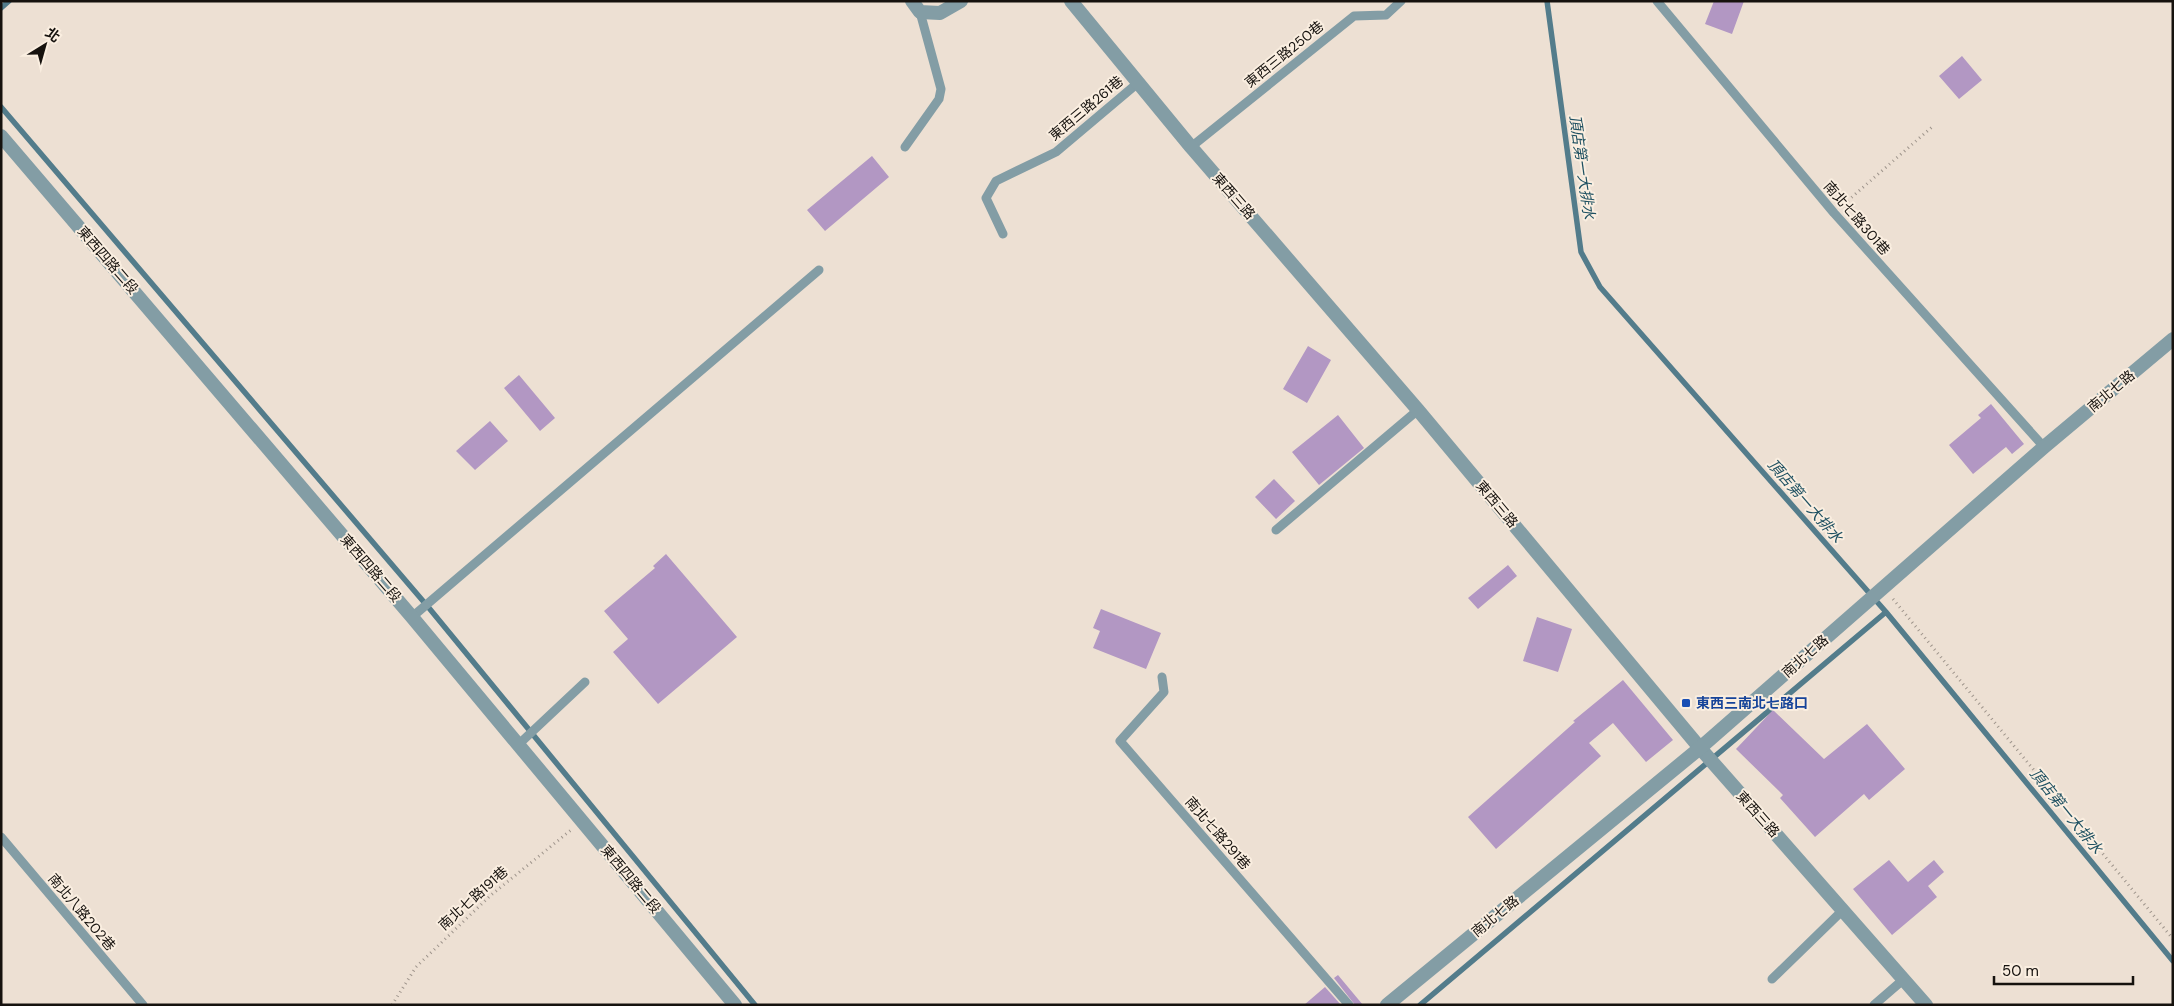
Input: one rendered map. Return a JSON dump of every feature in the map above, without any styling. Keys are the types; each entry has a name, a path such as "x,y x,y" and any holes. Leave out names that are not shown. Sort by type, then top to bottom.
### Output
{"street":[{"path":"916,7 940,12 962,1"},
{"name":"東西三路","path":"1071,1 1191,147 1418,410 1700,748 1844,909 1926,1005"},
{"name":"東西四路二段","path":"1,136 412,616 735,1005"},
{"name":"南北七路","path":"1387,1005 1700,748 2044,447 2173,340"}],"lane":[{"name":"東西三路250巷","path":"1191,147 1354,16 1386,14 1401,1"},
{"name":"南北七路301巷","path":"1657,1 1834,213 2044,447"},
{"path":"905,147 939,99 941,89 916,7"},
{"name":"東西三路261巷","path":"1003,234 986,198 996,181 1056,152 1139,82"},
{"path":"412,616 819,270"},
{"path":"1276,530 1418,410"},
{"name":"南北七路291巷","path":"1162,676 1164,692 1120,741 1349,1005"},
{"path":"519,744 585,682"},
{"name":"南北八路202巷","path":"1,837 142,1005"},
{"path":"1772,979 1844,909"},
{"path":"1874,1005 1904,979"}],"path":[{"path":"1834,213 1932,126"},
{"path":"1883,587 2173,939"},
{"name":"南北七路191巷","path":"392,1005 416,966 490,896 582,820"}],"building":[{"path":"1714,1 1744,1 1732,34 1705,24"},
{"path":"1962,56 1982,80 1959,99 1939,76"},
{"path":"872,156 889,177 825,231 807,210"},
{"path":"1308,346 1331,360 1307,403 1283,389"},
{"path":"519,375 555,418 540,431 504,388"},
{"path":"1991,404 2024,444 2012,454 2006,447 1973,474 1949,445 1981,418 1978,415"},
{"path":"1338,415 1364,448 1319,485 1292,452"},
{"path":"490,421 508,441 475,470 456,451"},
{"path":"1274,479 1295,501 1276,519 1255,497"},
{"path":"666,554 737,637 658,704 613,652 628,639 604,611 655,568 653,566"},
{"path":"1508,565 1517,576 1478,609 1468,598"},
{"path":"1101,609 1161,633 1146,669 1093,648 1100,631 1093,628"},
{"path":"1537,617 1572,629 1558,672 1523,661"},
{"path":"1623,680 1673,740 1646,762 1613,723 1589,743 1601,756 1496,849 1468,817 1575,722 1573,721"},
{"path":"1773,710 1824,759 1867,724 1905,769 1869,800 1864,794 1815,837 1780,798 1783,795 1736,749"},
{"path":"1889,860 1908,882 1934,860 1944,872 1928,886 1937,897 1892,935 1853,889"},
{"path":"1338,975 1363,1005 1355,1005 1334,978"},
{"path":"1325,987 1341,1005 1304,1005"}],"waterway":[{"path":"1,8 9,1"},
{"name":"頂店第一大排水","path":"1547,1 1581,252 1600,287 1886,612 2173,961"},
{"path":"1,107 429,608 755,1005"},
{"path":"1420,1005 1886,612"}],"place":[{"name":"東西三南北七路口","path":"1686,703"}]}
